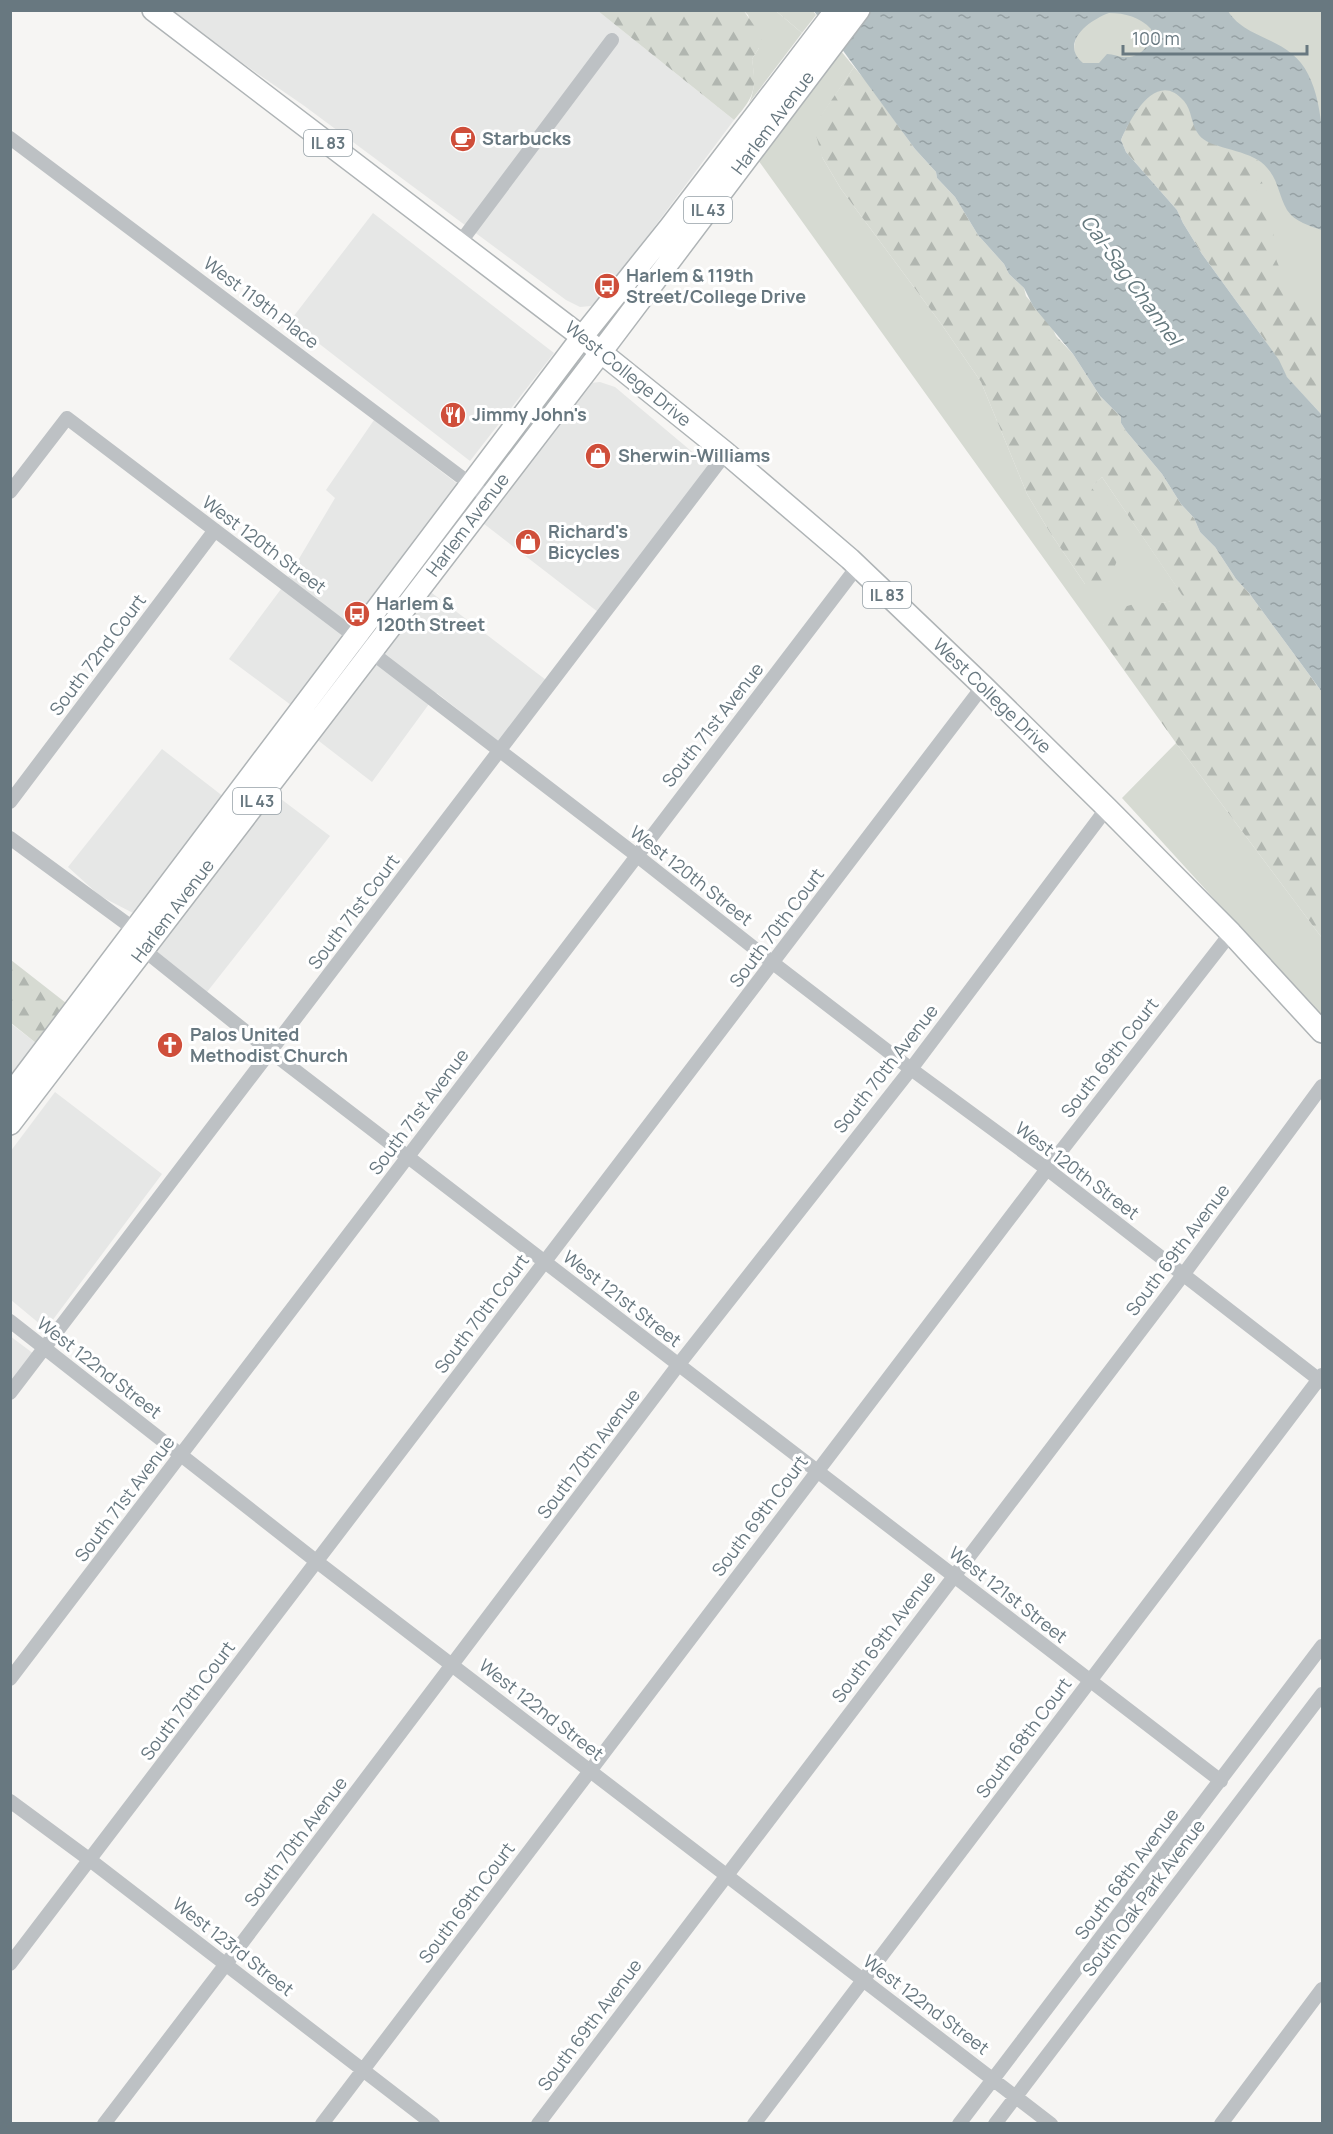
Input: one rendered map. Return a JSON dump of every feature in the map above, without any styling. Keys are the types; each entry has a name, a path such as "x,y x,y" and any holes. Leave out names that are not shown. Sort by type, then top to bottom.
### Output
{"main road":[{"name":"West College Drive","path":"153,10 601,352 726,453 857,567 1107,808 1323,1032"},
{"name":"Harlem Avenue","path":"10,1095 134,929 364,645 489,498 601,352 808,63 836,10"},
{"name":"Harlem Avenue","path":"10,1124 144,950 364,645 472,484 582,337 670,227 808,63 858,10"}],"street":[{"path":"459,244 612,40"},
{"name":"West 119th Place","path":"10,138 489,498"},
{"name":"West 120th Street","path":"10,492 67,418 773,963 1321,1379"},
{"name":"South 71st Court","path":"10,1393 726,453"},
{"name":"South 72nd Court","path":"10,802 215,530"},
{"name":"South 71st Avenue","path":"10,1679 857,567"},
{"name":"South 70th Court","path":"10,1964 983,686"},
{"name":"South 70th Avenue","path":"104,2124 679,1365 911,1068 1107,808"},
{"name":"West 121st Street","path":"10,838 134,929 144,950 270,1051 1221,1781"},
{"name":"South 69th Court","path":"322,2124 1047,1169 1230,933"},
{"name":"South 69th Avenue","path":"538,2124 1183,1275 1323,1086"},
{"name":"West 122nd Street","path":"10,1321 316,1561 1051,2124"},
{"name":"South 68th Court","path":"754,2124 1321,1379"},
{"name":"South 68th Avenue","path":"959,2124 1323,1646"},
{"name":"South Oak Park Avenue","path":"995,2124 1323,1694"},
{"name":"West 123rd Street","path":"10,1801 433,2124"},
{"path":"1221,2124 1323,1989"}],"shaded area":[{"path":"167,11 598,11 734,120 600,300 591,306 580,307 566,300 303,105"},
{"path":"373,213 554,353 470,461 290,321"},
{"path":"600,382 615,387 709,466 598,612 479,520 590,383"},
{"path":"374,420 459,485 291,705 229,659 281,589 335,498 326,490"},
{"path":"428,590 546,680 499,742 437,693 372,782 315,738"},
{"path":"162,749 224,797 135,914 100,896 68,867"},
{"path":"273,793 330,836 207,992 154,949"},
{"path":"10,1023 36,1043 11,1076 10,1076"},
{"path":"55,1092 162,1174 46,1329 11,1300 10,1152"},
{"path":"10,1336 34,1354 10,1384"}],"green space":[{"path":"598,11 744,11 762,37 759,48 752,59 754,86 750,99 734,120"},
{"path":"744,11 776,11 802,33 749,103 754,87 752,59 759,48 748,15"},
{"path":"776,11 813,11 816,15 802,33"},
{"path":"1054,11 1322,11 1322,415 1287,377 1099,63 1082,63 1076,57 1074,50 1077,35"},
{"path":"841,51 854,67 820,118 822,157 841,189 942,325 981,382 1027,494 1049,531 1085,584 1104,503 1090,487 1102,477 1185,599 1162,603 1103,625 1103,641 758,160"},
{"path":"854,67 915,149 936,172 937,178 955,197 978,235 1004,264 1009,274 1024,288 1026,296 1052,327 1056,336 1073,354 1100,396 1121,417 1121,423 1126,431 1162,474 1181,504 1194,518 1200,532 1215,547 1236,579 1249,593 1322,692 1322,938 1103,641 1103,625 1110,611 1134,604 1162,603 1184,598 1102,477 1091,487 1120,524 1120,551 1110,576 1100,590 1085,584 1027,494 981,382 942,325 841,189 822,157 816,135 820,117"},
{"path":"1165,91 1178,96 1183,101 1198,134 1215,144 1244,153 1271,171 1268,180 1255,188 1270,220 1278,264 1284,276 1305,297 1316,313 1318,325 1316,359 1310,374 1321,387 1321,401 1314,406 1287,377 1279,360 1202,254 1177,210 1126,152 1121,140 1137,109 1156,93"},
{"path":"1176,743 1322,938 1322,1017 1122,798"},
{"path":"11,960 66,1003 36,1043 11,1023"}],"water":[{"name":"Cal-Sag Channel","path":"814,11 1228,11 1241,25 1292,54 1305,69 1314,88 1320,111 1323,162 1322,230 1303,223 1290,214 1271,173 1261,162 1245,154 1210,143 1199,135 1187,105 1174,92 1164,90 1154,93 1145,100 1121,140 1126,152 1177,210 1202,254 1279,360 1287,377 1322,415 1322,692 1249,593 1236,579 1215,547 1200,532 1194,518 1181,504 1162,474 1126,431 1121,423 1121,417 1100,396 1073,354 1033,306 1024,288 1009,274 1004,264 978,235 955,197 915,149","holes":["1109,13 1132,16 1147,25 1151,29 1148,44 1137,55 1122,57 1107,54 1099,63 1083,63 1076,55 1075,40 1093,21"]}],"place":[{"name":"Starbucks","path":"463,139"},
{"name":"Harlem & 119th Street/College Drive","path":"607,286"},
{"name":"Jimmy John's","path":"453,415"},
{"name":"Sherwin-Williams","path":"598,456"},
{"name":"Richard's Bicycles","path":"528,542"},
{"name":"Harlem & 120th Street","path":"357,614"},
{"name":"Palos United Methodist Church","path":"170,1045"}]}
